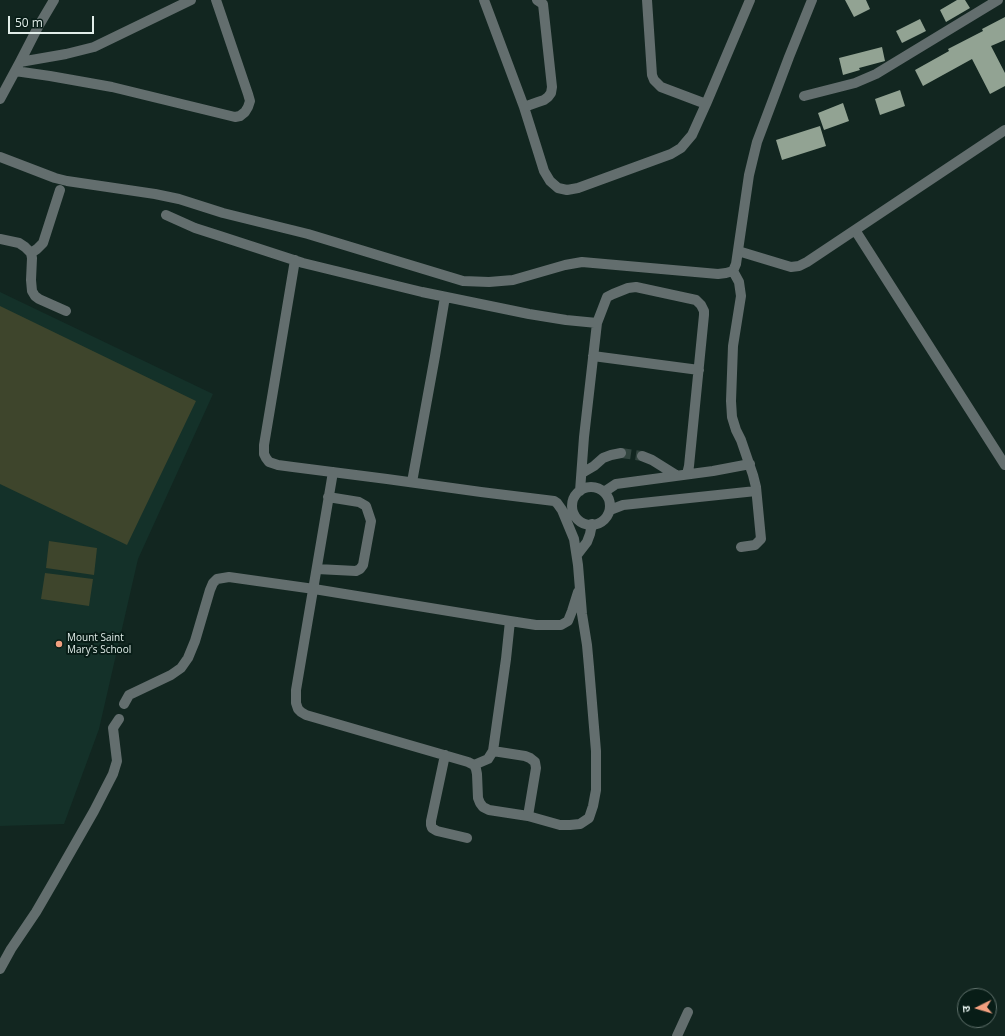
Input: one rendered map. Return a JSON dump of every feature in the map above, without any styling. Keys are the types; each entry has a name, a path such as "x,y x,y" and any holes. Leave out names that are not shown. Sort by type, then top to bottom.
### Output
{"street":[{"path":"0,99 54,0"},
{"path":"18,67 50,76 112,87 235,117 240,116 245,112 250,101 216,0"},
{"path":"484,0 524,107 544,171 550,181 558,188 567,190 578,188 671,154 686,142 692,134 706,104 750,0"},
{"path":"646,0 652,75 654,80 661,87 706,104"},
{"path":"733,271 736,264 749,175 757,142 812,0"},
{"path":"804,96 855,83 876,74 998,0"},
{"path":"18,67 94,47 188,1"},
{"path":"524,107 544,100 551,93 552,87 543,1"},
{"path":"738,251 781,264 799,266 1002,132 1005,143"},
{"path":"0,157 61,180 172,198 223,213 308,234 463,281 489,282 513,280 565,264 582,262 718,274 733,271"},
{"path":"31,253 43,243 60,190"},
{"path":"166,215 195,228 334,271 529,314 596,323"},
{"path":"854,230 1005,464"},
{"path":"0,239 19,243 31,253 32,291 35,296 66,311"},
{"path":"295,260 265,437 264,454 269,462 278,465 412,482 554,501 562,510 574,539 577,555 582,614 587,645 596,751 596,790 589,818 580,824 560,824 528,816 495,811 483,807 478,798 477,774 474,765 306,715 298,709 296,703 296,690 333,472"},
{"path":"733,271 739,282 741,296 733,346 731,401 732,417 753,475 761,539 755,545 742,547"},
{"path":"580,491 596,323 607,297 628,288 636,287 696,300 701,304 704,310 699,370 687,474"},
{"path":"412,482 436,356 445,296"},
{"path":"593,356 699,370"},
{"path":"582,473 594,466 603,458 621,453"},
{"path":"642,456 652,460 676,475"},
{"path":"604,492 616,484 713,471 750,464"},
{"path":"587,488 594,488 604,492 609,500 610,510 608,515 600,523 586,524 576,518 573,512 572,503 580,491 587,488"},
{"path":"610,510 623,505 756,491"},
{"path":"317,569 356,571 360,569 363,565 371,521 366,506 359,502 328,497"},
{"path":"558,504 572,503"},
{"path":"568,522 581,522"},
{"path":"577,555 587,542 592,524"},
{"path":"124,704 129,695 171,675 182,668 193,647 210,590 213,583 217,579 229,577 314,589 536,625 561,625 568,621 579,586"},
{"path":"474,765 488,759 493,751 510,621"},
{"path":"0,969 54,881 94,811 112,774 116,761 114,728 119,719"},
{"path":"493,751 525,756 535,762 536,768 528,816"},
{"path":"444,755 431,825 432,828 437,831 467,838"},
{"path":"676,1036 688,1012"}],"shaded area":[{"name":"Mount Saint Mary's School","path":"0,292 213,394 138,559 99,729 64,824 0,826"},
{"path":"0,306 196,401 127,545 0,484"},
{"path":"49,541 97,548 94,575 46,568"},
{"path":"45,573 93,579 89,606 41,599"}],"building":[{"path":"845,0 866,0 870,9 854,17"},
{"path":"957,0 965,0 970,8 946,22 940,10"},
{"path":"1005,17 1005,40 991,46 1005,73 1005,86 990,94 972,59 923,86 915,70 949,51 948,49 983,31 982,29"},
{"path":"920,19 926,31 902,43 896,31"},
{"path":"882,47 885,61 859,68 860,70 843,75 839,58"},
{"path":"900,90 905,106 880,115 875,99"},
{"path":"843,103 849,121 824,130 818,113"},
{"path":"820,126 826,146 782,160 776,140"}],"tunnel":[{"path":"621,453 642,456"}],"place":[{"name":"Mount Saint Mary's School","path":"59,644"}]}
